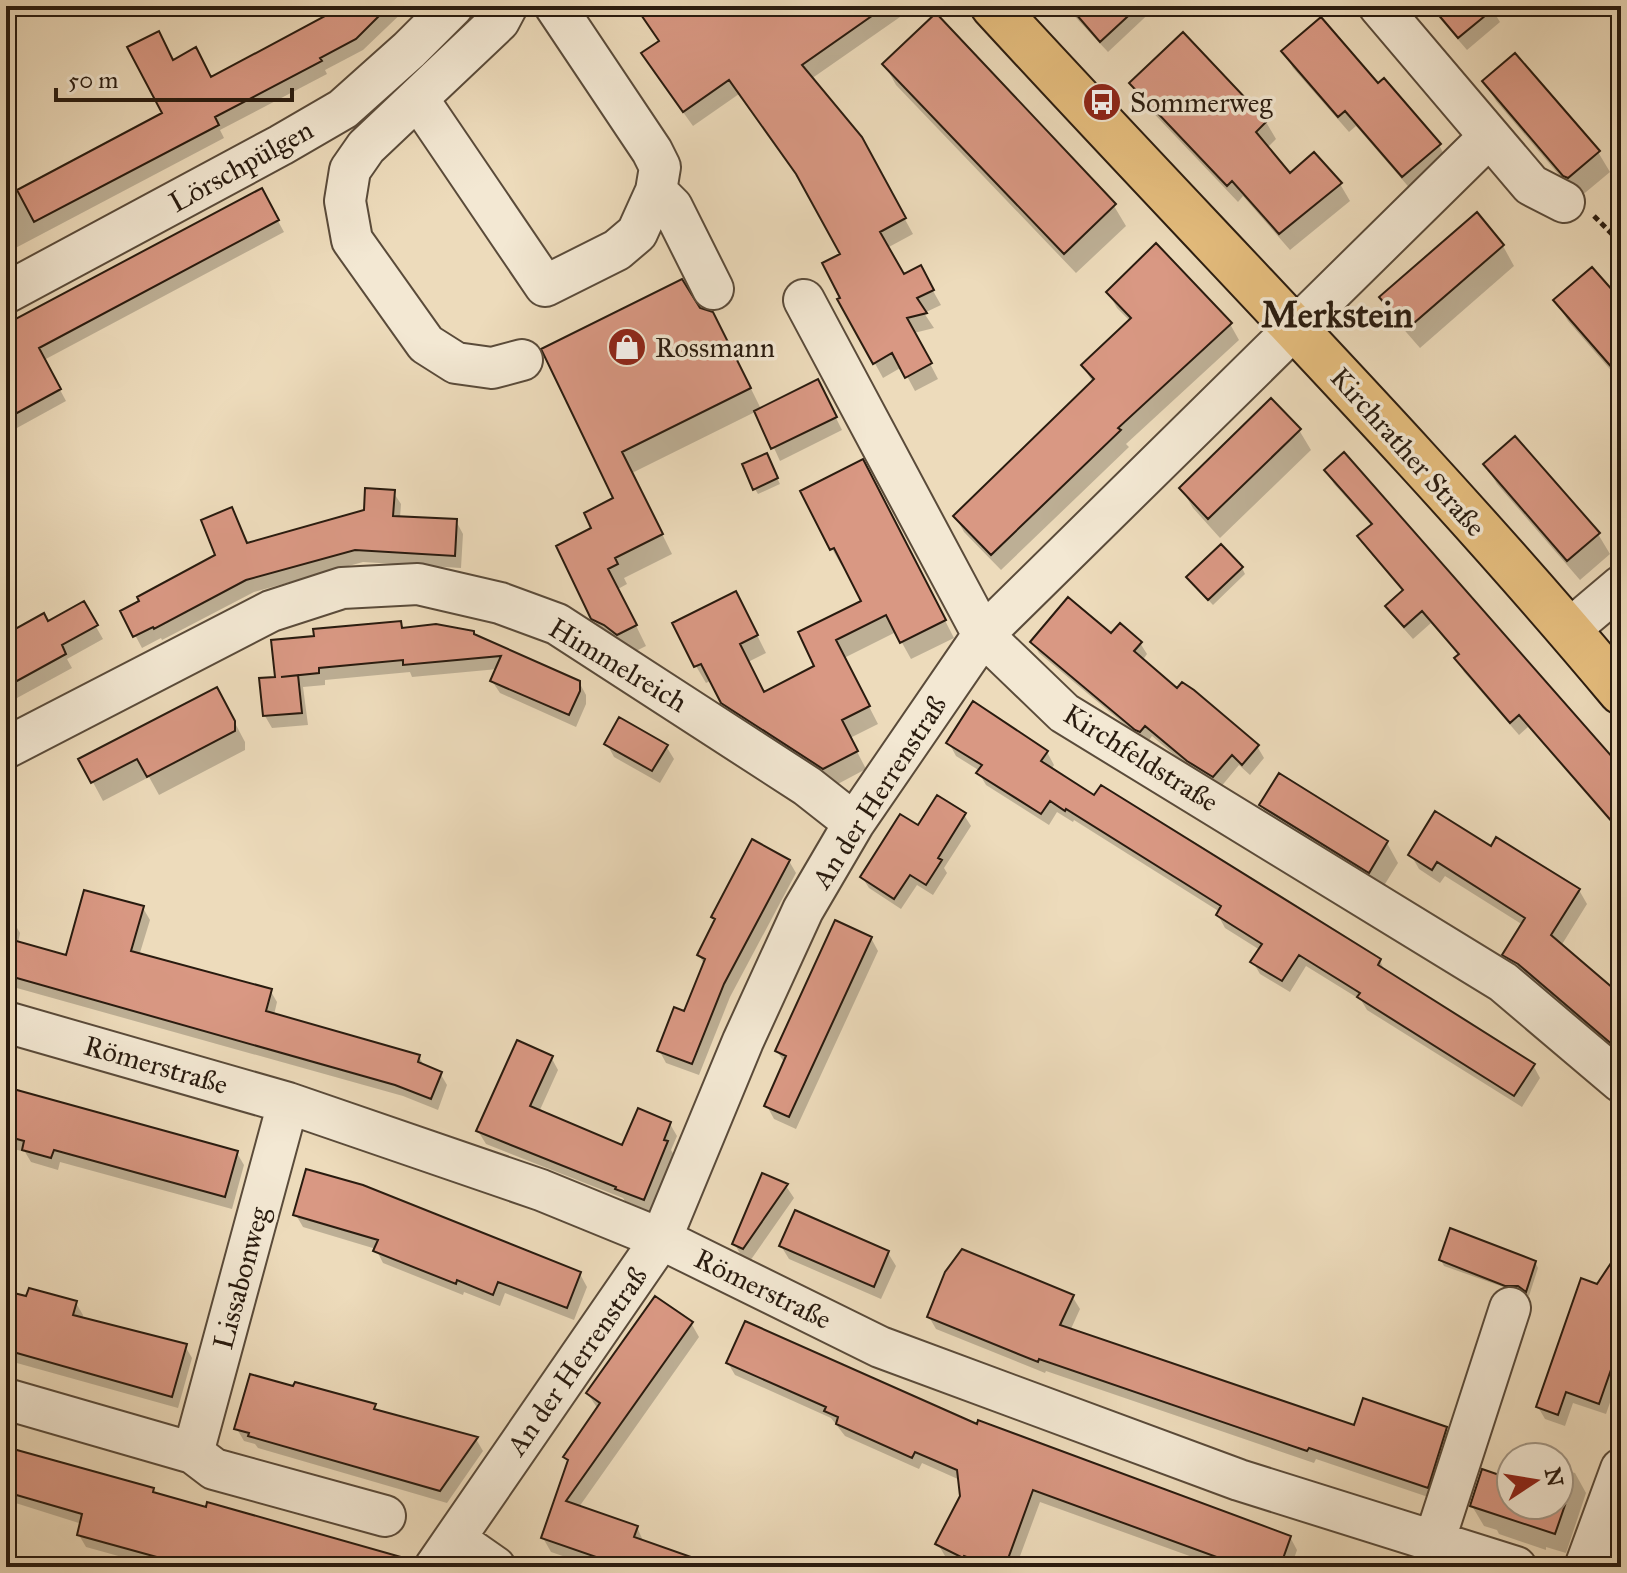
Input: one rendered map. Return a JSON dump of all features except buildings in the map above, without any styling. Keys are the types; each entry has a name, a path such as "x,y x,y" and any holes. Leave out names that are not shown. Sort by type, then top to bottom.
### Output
{"main road":[{"name":"Kirchrather Straße","path":"993,6 1295,327 1569,630 1621,692"}],"street":[{"name":"Lörschpülgen","path":"6,293 343,109 453,6"},
{"path":"507,6 499,21 366,147 350,170 345,201 352,240 426,344 456,363 492,368 522,360"},
{"path":"418,99 545,286 617,250 637,233 656,191 660,167 555,6"},
{"path":"1379,6 1531,185 1564,202"},
{"name":"An der Herrenstraß","path":"445,1553 661,1239 743,1041 803,910 854,823 983,635 1489,137"},
{"path":"656,191 672,207 713,289"},
{"name":"Kirchfeldstraße","path":"804,300 983,635 1064,713 1503,982 1621,1082"},
{"name":"Himmelreich","path":"6,748 271,611 342,588 418,584 500,603 557,624 807,786 854,823"},
{"path":"1569,630 1621,586"},
{"name":"Römerstraße","path":"6,1022 288,1103 541,1190 661,1239 880,1347 1239,1480 1516,1567"},
{"name":"Lissabonweg","path":"193,1453 288,1103"},
{"path":"1434,1542 1510,1308"},
{"path":"6,1399 193,1453 214,1469 385,1516"},
{"path":"1585,1567 1621,1469"},
{"path":"445,1553 495,1567"}],"place":[{"name":"Sommerweg","path":"1102,102"},
{"name":"Rossmann","path":"627,347"}],"district":[{"name":"Merkstein","path":"1337,315"}]}
